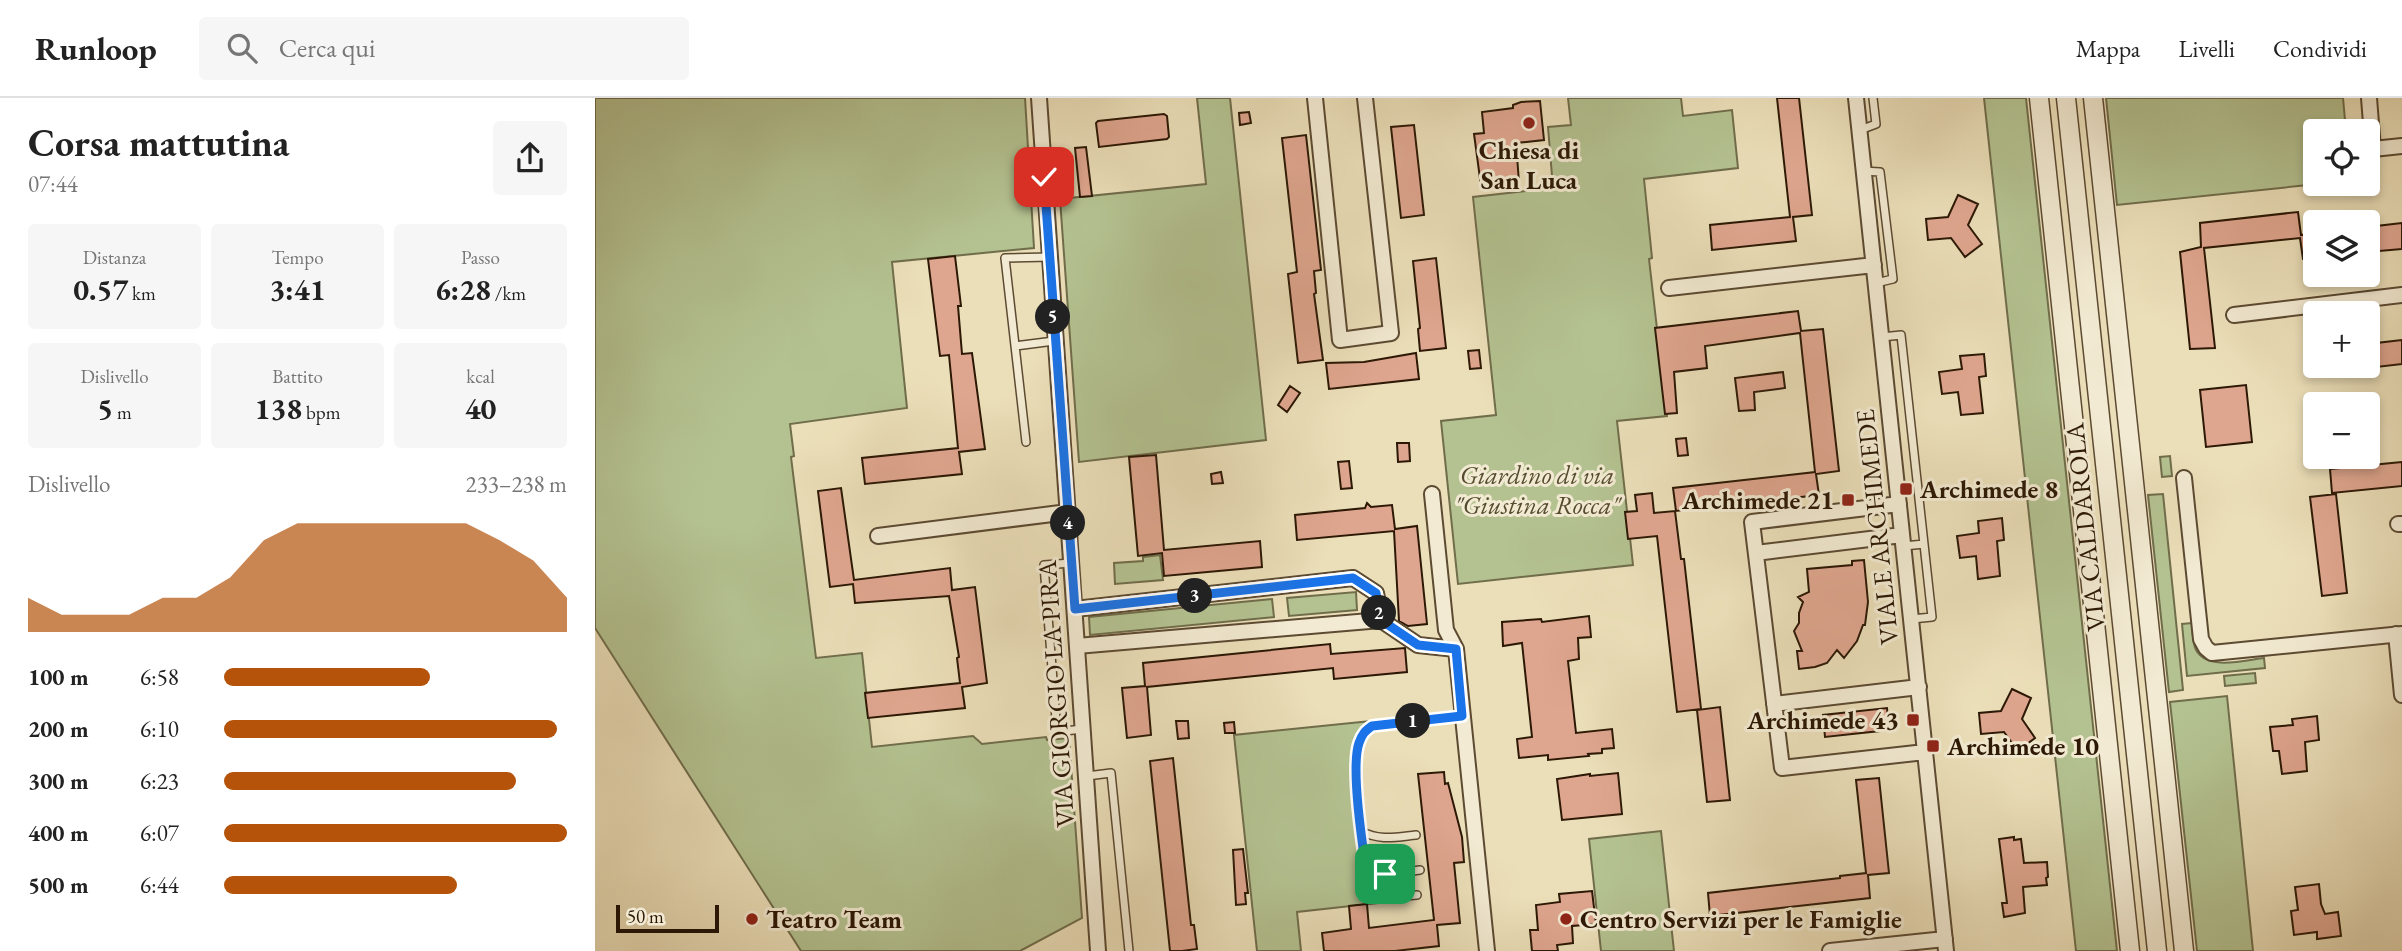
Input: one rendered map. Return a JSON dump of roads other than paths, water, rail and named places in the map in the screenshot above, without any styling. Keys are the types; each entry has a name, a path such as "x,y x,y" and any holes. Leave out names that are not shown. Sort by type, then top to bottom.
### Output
{"street":[{"name":"VIA GIORGIO LA PIRA","path":"1038,98 1098,951"},
{"path":"1315,98 1340,340 1391,332 1365,98"},
{"name":"VIALE ARCHIMEDE","path":"1856,98 1945,945"},
{"name":"VIA CALDAROLA","path":"2039,98 2130,951"},
{"name":"VIA CALDAROLA","path":"2066,98 2157,951"},
{"name":"VIA CALDAROLA","path":"2093,98 2184,951"},
{"path":"2369,98 2373,149 2402,146"},
{"path":"1669,288 1874,265"},
{"path":"2234,315 2402,295"},
{"path":"2185,478 2201,639 2206,648 2213,653 2399,634 2402,695"},
{"path":"1432,494 1445,630 1456,649 1487,951"},
{"path":"1899,504 1752,522 1782,768 1925,752"},
{"path":"878,536 1068,512"},
{"path":"1756,553 1903,541"},
{"path":"1075,609 1353,578 1376,593 1381,620"},
{"path":"1077,646 1381,620 1418,645 1456,649"},
{"path":"1774,704 1919,687"},
{"path":"1830,951 1945,945"}],"lane":[{"path":"1859,130 1876,124 1873,98"},
{"path":"1863,171 1880,172 1893,279 1875,283"},
{"path":"1026,442 1005,258 1050,257"},
{"path":"1881,337 1901,335 1907,380 1932,617 1911,620"},
{"path":"1015,346 1054,341"},
{"path":"1886,384 1907,380"},
{"path":"1903,541 1924,544"},
{"path":"1071,562 1044,565 1057,732 1083,729"},
{"path":"1417,895 1380,898 1373,884 1365,862 1361,831 1358,745 1364,732 1372,726 1462,716"},
{"path":"1087,776 1111,773 1129,951"},
{"path":"1361,831 1381,838 1416,835"},
{"path":"1365,862 1376,872 1385,874 1419,870"}],"place":[{"name":"Chiesa di San Luca","path":"1529,123"},
{"name":"Archimede 8","path":"1906,489"},
{"name":"Archimede 21","path":"1848,500"},
{"name":"Archimede 43","path":"1913,720"},
{"name":"Archimede 10","path":"1933,746"},
{"name":"Teatro Team","path":"752,919"},
{"name":"Centro Servizi per le Famiglie","path":"1566,919"}],"park label":[{"name":"Giardino di via \"Giustina Rocca\"","path":"1537,490"}]}
